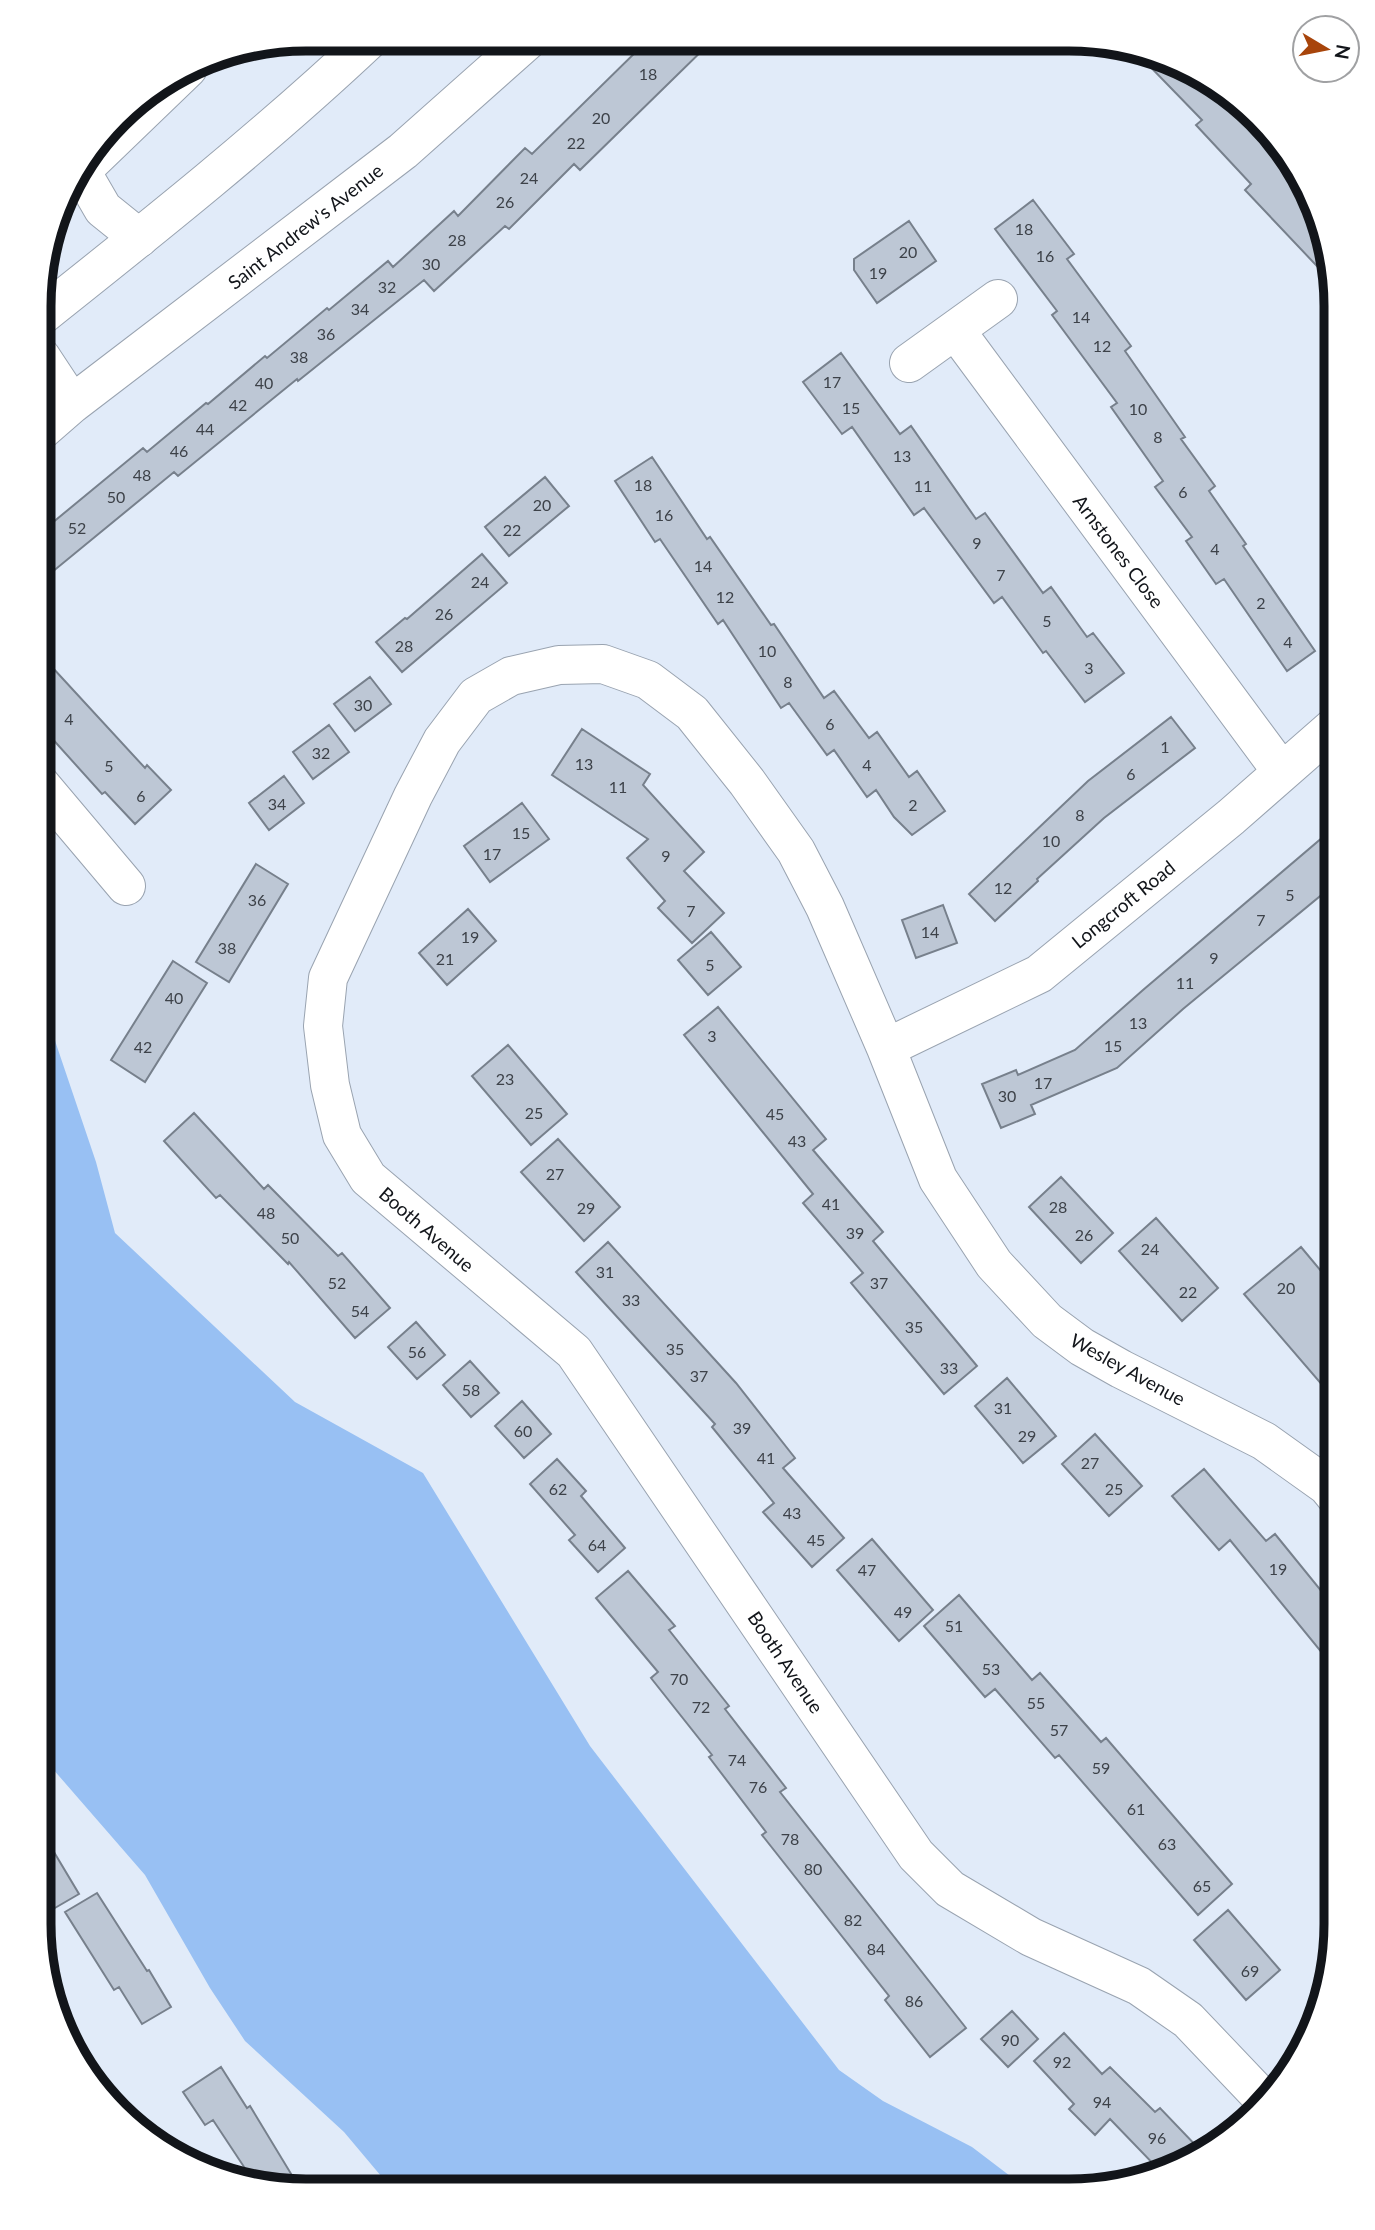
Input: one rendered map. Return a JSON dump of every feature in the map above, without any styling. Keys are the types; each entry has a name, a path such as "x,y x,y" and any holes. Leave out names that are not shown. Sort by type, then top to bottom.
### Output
{"street":[{"path":"51,308 139,238 357,51"},
{"name":"Saint Andrew's Avenue","path":"51,422 402,151 515,51"},
{"path":"104,149 155,100"},
{"path":"83,181 103,209 139,238"},
{"path":"908,363 998,299"},
{"name":"Arnstones Close","path":"956,331 1282,772"},
{"path":"51,372 72,404"},
{"name":"Booth Avenue","path":"886,1048 825,907 802,862 747,782 692,713 648,680 603,664 559,665 511,676 476,696 442,741 413,796 328,978 323,1026 330,1085 342,1135 368,1178 574,1352 916,1855 950,1889 1031,1937 1139,1986 1188,2020 1259,2095"},
{"name":"Longcroft Road","path":"886,1048 1039,974 1231,817 1324,735"},
{"path":"51,797 125,886"},
{"name":"Wesley Avenue","path":"886,1048 938,1179 994,1264 1047,1321 1082,1347 1121,1369 1264,1441 1324,1484"}],"shaded area":[{"path":"51,1029 96,1162 115,1233 295,1402 423,1473 590,1746 839,2070 883,2101 972,2147 1014,2179 382,2179 344,2132 245,2041 210,1988 145,1875 51,1767"}],"building":[{"path":"637,51 702,51 580,170 574,164 509,229 505,226 434,291 424,280 178,476 174,472 51,573 51,524 143,448 147,452 388,261 393,267 454,211 458,216 525,148 532,154"},
{"path":"1146,62 1182,77 1225,103 1250,125 1272,150 1305,208 1316,240 1322,271 1245,190 1251,184 1196,125 1202,120"},
{"path":"1033,200 1074,254 1067,259 1131,346 1125,351 1185,437 1181,439 1215,486 1209,491 1315,651 1287,671 1224,579 1216,584 1186,541 1192,537 1155,487 1163,481 1111,407 1117,403 1052,315 1057,311 995,229"},
{"path":"909,221 936,261 877,303 854,270 854,259"},
{"path":"841,353 900,434 911,426 976,519 985,513 1043,593 1051,587 1087,637 1093,633 1124,673 1085,702 1046,651 1043,653 1002,597 994,603 924,508 914,515 852,427 842,434 803,382"},
{"path":"652,457 707,539 710,537 824,698 834,691 869,738 877,732 909,777 917,771 945,811 912,835 894,817 876,790 867,797 834,750 827,755 789,703 781,708 723,620 718,624 660,539 655,542 615,481"},
{"path":"545,477 569,506 509,556 485,527"},
{"path":"482,554 507,583 402,672 376,642 407,619"},
{"path":"51,666 145,768 147,765 171,790 135,824 105,792 102,794 51,737"},
{"path":"370,677 391,704 355,731 334,704"},
{"path":"1171,717 1195,748 1104,818 995,921 969,894 1088,781"},
{"path":"329,725 349,752 313,779 293,752"},
{"path":"582,729 650,774 643,785 704,852 684,871 724,913 692,943 658,908 665,901 627,858 648,839 552,775"},
{"path":"284,776 304,803 269,830 249,803"},
{"path":"522,803 549,839 490,882 464,846"},
{"path":"1324,836 1324,893 1183,1009 1117,1068 1031,1105 1035,1114 1001,1128 982,1084 1016,1070 1018,1075 1075,1050"},
{"path":"256,864 288,884 229,982 196,962"},
{"path":"943,905 957,943 916,958 902,920"},
{"path":"468,909 496,941 447,985 419,953"},
{"path":"711,932 741,967 708,995 678,960"},
{"path":"173,961 207,983 145,1082 111,1060"},
{"path":"718,1007 826,1139 813,1150 883,1232 873,1241 977,1366 944,1394 851,1283 863,1273 803,1203 813,1194 684,1035"},
{"path":"508,1045 567,1114 531,1145 472,1076"},
{"path":"194,1113 264,1189 268,1185 338,1256 342,1253 390,1308 355,1338 289,1262 288,1264 220,1195 216,1198 164,1141"},
{"path":"558,1139 620,1207 584,1241 521,1172"},
{"path":"1061,1177 1113,1233 1081,1263 1029,1207"},
{"path":"1156,1218 1218,1288 1182,1321 1119,1251"},
{"path":"608,1242 736,1383 795,1458 783,1468 844,1538 812,1567 763,1512 774,1503 712,1427 715,1424 576,1272"},
{"path":"1301,1247 1324,1275 1324,1387 1244,1294"},
{"path":"416,1322 445,1355 417,1379 388,1347"},
{"path":"470,1361 499,1393 471,1417 443,1385"},
{"path":"1007,1378 1056,1436 1023,1463 975,1406"},
{"path":"522,1401 551,1434 524,1458 495,1426"},
{"path":"1095,1434 1142,1486 1109,1516 1062,1464"},
{"path":"557,1459 586,1491 581,1496 625,1548 598,1572 569,1540 575,1535 530,1484"},
{"path":"1204,1469 1266,1541 1275,1534 1324,1594 1324,1655 1230,1540 1219,1550 1172,1496"},
{"path":"872,1539 933,1610 899,1641 837,1570"},
{"path":"628,1571 675,1626 669,1630 729,1706 725,1709 786,1788 780,1792 966,2028 930,2057 885,2000 889,1996 762,1835 766,1832 709,1757 712,1755 651,1678 658,1672 596,1598"},
{"path":"959,1595 1032,1680 1040,1673 1101,1742 1106,1738 1232,1884 1198,1915 1059,1755 1055,1758 995,1689 985,1697 924,1626"},
{"path":"51,1847 79,1894 51,1910"},
{"path":"97,1893 171,2007 142,2024 119,1987 114,1990 65,1912"},
{"path":"1228,1910 1280,1970 1246,2000 1194,1940"},
{"path":"1012,2011 1038,2039 1008,2067 981,2039"},
{"path":"1064,2033 1102,2074 1110,2067 1155,2112 1160,2108 1196,2146 1154,2165 1110,2119 1095,2135 1069,2109 1074,2104 1034,2061"},
{"path":"221,2067 247,2108 250,2106 293,2177 289,2179 248,2172 213,2120 205,2125 183,2092"}]}
